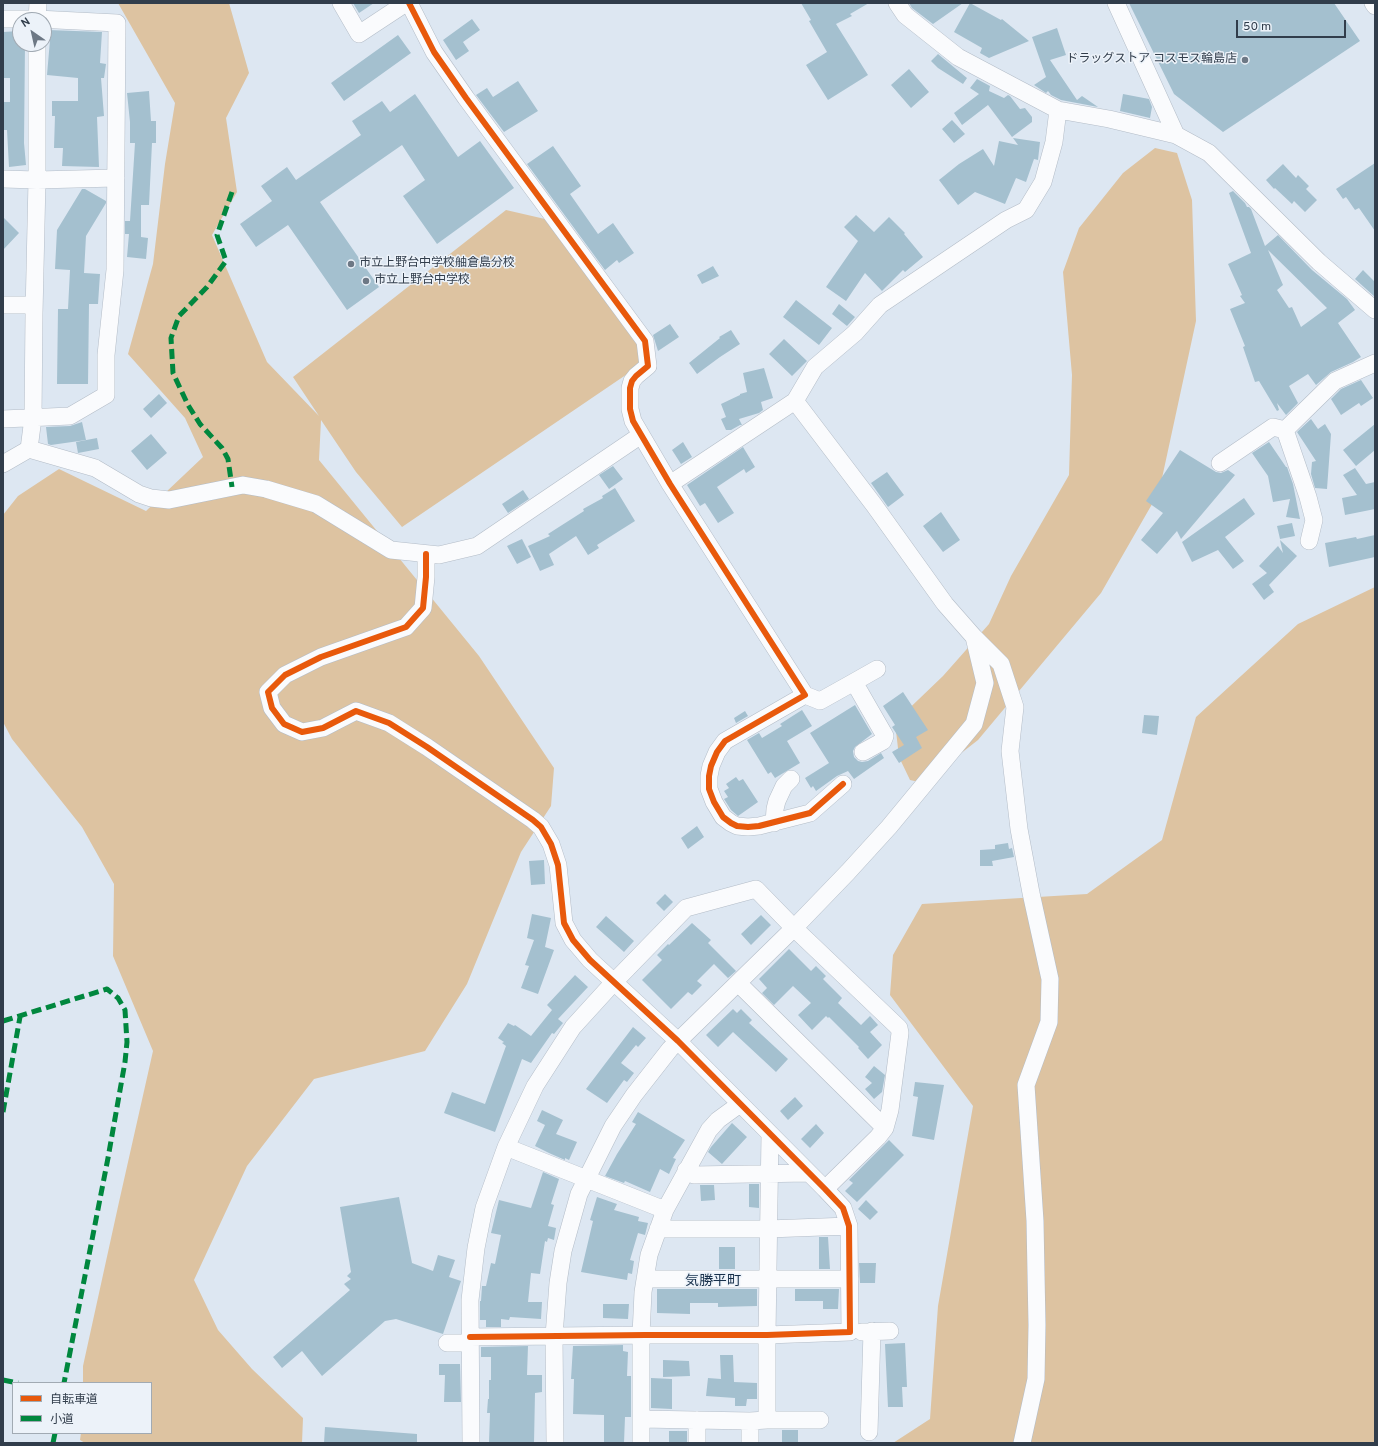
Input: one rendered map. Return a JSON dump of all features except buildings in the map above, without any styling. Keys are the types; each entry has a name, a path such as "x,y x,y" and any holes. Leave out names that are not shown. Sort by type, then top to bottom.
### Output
{"street":[{"path":"341,3 359,34 407,3 434,52 466,98 645,341 648,366 632,381 629,393 633,421 670,484 805,695 820,701 877,669"},
{"path":"897,3 905,15 958,57 1058,110 1109,119 1176,135 1210,153 1319,262 1375,310"},
{"path":"1116,3 1176,135"},
{"path":"3,419 70,416 106,395 106,355 115,270 117,23 52,16"},
{"path":"29,449 33,418 37,180 37,52"},
{"path":"670,484 795,401 815,367 855,333 880,305 1006,220 1026,210 1043,182 1054,142 1058,110"},
{"path":"3,178 37,180 116,178"},
{"path":"3,305 34,305"},
{"path":"1285,430 1335,381 1375,363"},
{"path":"795,401 874,505 945,604 974,637 1001,664 1015,707 1010,751 1019,830 1050,979 1049,1022 1026,1085 1035,1221 1037,1325 1036,1378 1022,1443"},
{"path":"1220,463 1273,427 1285,430"},
{"path":"1285,430 1308,497 1314,520 1309,541"},
{"path":"3,464 29,449 94,468 138,494 151,498 169,500 243,485 266,489 316,504 391,550 439,555 477,546 641,436"},
{"path":"426,554 426,577 423,608 406,627 321,657 285,675 268,692 272,708 284,724 302,732 323,728 356,711 389,723 428,747 541,827 551,844 558,865 564,923 573,940 590,960 678,1041 843,1208 849,1226 850,1332"},
{"path":"555,1443 554,1336 558,1283 563,1251 575,1209 586,1179 613,1126 652,1070 678,1041 794,928 848,872 889,827 974,724 985,683 974,637"},
{"path":"854,682 885,736 883,741 863,752"},
{"path":"805,695 725,740 717,752 711,766 709,776 709,789 714,802 723,817 731,823 737,826 748,827 774,823 810,813 844,784"},
{"path":"774,823 777,801 784,786 791,779"},
{"path":"471,1443 470,1300 476,1248 484,1208 506,1147 535,1086 573,1027 614,982 686,908 756,889 794,928 899,1028 900,1033 890,1110 885,1128 878,1137 825,1189"},
{"path":"738,983 885,1128"},
{"path":"641,1443 641,1335 643,1292 649,1255 665,1210 709,1130 718,1120 740,1104"},
{"path":"767,1420 770,1134"},
{"path":"506,1147 665,1210"},
{"path":"686,1170 694,1175 808,1173"},
{"path":"658,1229 768,1229 849,1226"},
{"path":"645,1279 850,1279"},
{"path":"869,1432 872,1331"},
{"path":"447,1343 470,1340 554,1336 767,1335 890,1331"},
{"path":"641,1419 750,1421 820,1420"},
{"path":"697,1420 697,1443"},
{"path":"750,1421 750,1443"}],"shaded area":[{"path":"118,3 229,3 249,73 226,118 237,192 212,235 267,362 319,416 293,377 506,210 545,219 640,347 639,366 402,527 356,472 321,420 319,460 479,656 554,768 551,806 521,852 467,984 425,1051 314,1079 247,1166 194,1280 218,1330 252,1369 303,1418 302,1443 85,1443 80,1440 81,1434 152,1434 152,1382 83,1382 83,1366 153,1051 113,956 114,884 82,827 12,739 3,722 3,515 18,496 59,469 146,511 203,457 185,418 128,354 153,264 165,164 175,103"},
{"path":"1155,148 1177,153 1192,200 1196,321 1159,492 1101,593 978,740 923,783 910,780 899,757 895,722 943,676 989,624 1011,576 1069,475 1072,375 1063,272 1079,228 1123,173"},
{"path":"1375,587 1375,1443 893,1443 930,1419 938,1306 973,1106 890,995 893,955 922,904 1087,894 1162,840 1196,717 1298,624"}],"marked path":[{"path":"232,192 217,235 226,261 207,287 179,316 171,338 173,373 188,405 200,424 222,448 228,459 232,487"},
{"path":"3,1021 107,989 118,998 125,1010 127,1042 125,1062 108,1158 64,1382"},
{"path":"3,1112 20,1017"},
{"path":"3,1380 13,1382"},
{"path":"53,1443 55,1434"}],"cycle path":[{"path":"409,3 434,52 466,98 645,341 648,366 636,376 632,381 630,388 630,409 633,421 670,484 805,695 725,741 717,752 711,766 709,776 709,789 714,802 723,817 731,823 737,826 759,826 810,813 843,784"},
{"path":"426,554 426,577 423,608 406,627 321,657 285,675 268,692 272,708 284,724 302,732 323,728 356,711 389,723 427,747 541,827 551,844 558,865 564,923 573,940 590,960 678,1041 825,1189 843,1208 849,1226 850,1332 767,1335 470,1337"}],"place":[{"name":"ドラッグストア コスモス輪島店","path":"1245,60"},
{"name":"市立上野台中学校舳倉島分校","path":"351,264"},
{"name":"市立上野台中学校","path":"366,281"}],"district":[{"name":"気勝平町","path":"713,1282"}]}
